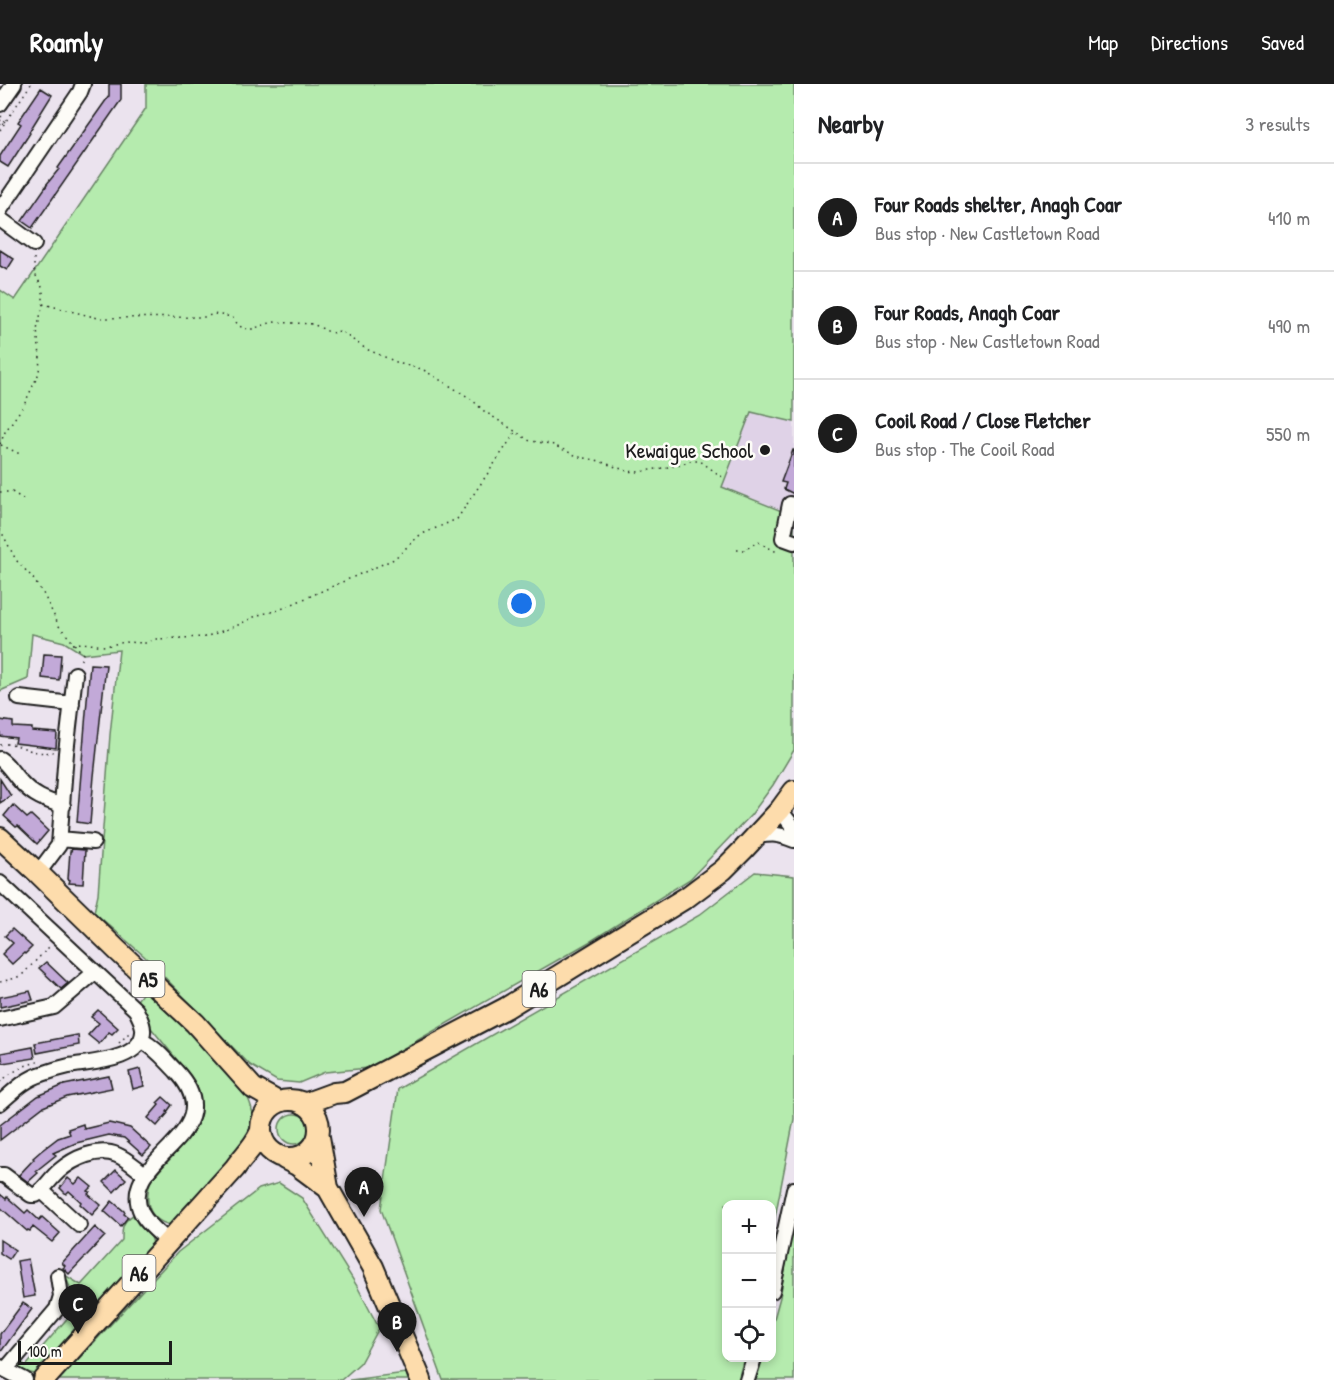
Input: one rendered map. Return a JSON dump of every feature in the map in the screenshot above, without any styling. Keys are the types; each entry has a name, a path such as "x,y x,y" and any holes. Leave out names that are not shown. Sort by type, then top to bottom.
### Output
{"highway":[{"name":"A6","path":"304,1104 334,1093 345,1092 507,1008 687,897 723,870 780,810 794,791"},
{"name":"A5","path":"0,838 195,1023 253,1088 278,1102"},
{"name":"A5","path":"253,1088 261,1126"},
{"name":"A6","path":"319,1132 345,1092"},
{"path":"328,1188 297,1165 266,1147 261,1126 268,1109 278,1102 292,1100 304,1104 315,1115 328,1188 373,1267 421,1380"},
{"name":"A6","path":"44,1380 255,1144 261,1126"},
{"path":"280,1157 293,1159 308,1152 314,1147 319,1132"},
{"name":"A6","path":"234,1168 262,1156 280,1157"}],"street":[{"path":"1,111 14,84"},
{"path":"0,210 80,92 83,84"},
{"path":"0,219 34,244"},
{"path":"789,540 790,504"},
{"path":"38,873 64,839 66,753 75,674"},
{"path":"19,698 72,704"},
{"path":"7,759 21,783 42,799 63,806"},
{"path":"780,810 794,828"},
{"path":"756,836 774,833 794,840"},
{"path":"64,839 93,842"},
{"path":"0,1102 26,1081 39,1074 66,1066 104,1061 123,1055 133,1050 141,1040 143,1032 143,1025 136,1010 58,937 3,891"},
{"path":"0,1019 54,1007 95,972"},
{"path":"141,1040 156,1050 183,1079 193,1100 190,1121 184,1131 145,1174 138,1193 137,1200 141,1212 168,1241"},
{"path":"0,1175 4,1175 31,1195 36,1195 51,1178 80,1157 105,1153 116,1155 145,1174"},
{"path":"776,1269 794,1189"},
{"path":"41,1190 78,1225"},
{"path":"25,1380 3,1368 57,1309 61,1296 58,1276"},
{"path":"747,1380 753,1362"}],"path":[{"path":"0,130 31,84"},
{"path":"0,122 1,111"},
{"path":"0,125 5,122"},
{"path":"20,453 0,444 5,432 24,405 39,373 37,330 43,304 43,289 34,272 34,244"},
{"path":"43,304 98,318 205,317 214,314 232,317 239,326 249,330 273,322 313,324 331,333 340,331 366,349 401,364 422,369 470,398 484,411 530,441 551,444 579,457 596,460 627,471 637,472 700,460 725,478"},
{"path":"73,644 105,646 125,642 145,643 155,639 205,637 258,615 279,610 394,559 420,535 457,519 515,432"},
{"path":"0,492 12,492 23,499"},
{"path":"0,529 16,560 32,577 44,595 58,626 83,654 75,674"},
{"path":"737,550 746,550 758,542 775,550 789,540"},
{"path":"0,745 21,746 43,753 66,753"},
{"path":"0,982 23,974 58,937"}],"shaded area":[{"name":"Kewaigue School","path":"751,412 794,422 794,582 721,487"}],"green space":[{"path":"146,84 794,84 794,422 751,412 722,487 794,516 794,750 751,815 690,879 591,941 369,1068 325,1072 299,1083 277,1081 250,1065 144,956 94,912 98,894 119,650 83,654 64,642 32,634 28,679 0,691 0,290 15,300 146,108"},
{"path":"755,872 794,876 794,1119 776,1212 776,1200 722,1200 722,1362 743,1362 738,1380 443,1380 381,1209 398,1089 698,916"},
{"path":"144,991 179,1023 183,1023 242,1086 253,1113 253,1124 244,1141 170,1225 156,1218 149,1208 149,1187 151,1180 193,1133 199,1118 200,1106 197,1086 151,1028 148,1029 135,1003"},
{"path":"294,1114 305,1118 309,1129 305,1140 294,1144 283,1140 279,1129 283,1118"},
{"path":"279,1183 302,1198 357,1286 379,1328 360,1363 341,1380 59,1380 178,1252 259,1189"},
{"path":"133,1215 138,1224 151,1237 153,1243 35,1374 22,1370 16,1364 18,1359 26,1366 71,1314 73,1299 65,1275 81,1285 122,1240 123,1225"},
{"path":"794,1218 794,1380 756,1380 762,1362 776,1362 776,1312"},
{"path":"406,1373 408,1380 350,1380"}],"building":[{"path":"109,84 121,84 121,100 32,228 22,221 109,96"},
{"path":"41,88 52,95 8,167 0,162 0,156 21,124 18,122"},
{"path":"0,250 14,259 7,270 0,266"},
{"path":"793,450 794,494 784,489 786,483 781,482"},
{"path":"44,654 61,655 59,680 42,678"},
{"path":"90,664 106,665 90,824 77,822"},
{"path":"0,720 13,722 13,727 57,733 56,748 15,743 16,738 0,736"},
{"path":"0,779 11,796 0,803"},
{"path":"13,805 27,818 31,815 48,831 37,844 4,816"},
{"path":"72,849 85,850 83,884 69,883 70,851"},
{"path":"12,929 32,947 12,964 2,954 13,943 5,936"},
{"path":"46,962 68,983 61,989 39,968"},
{"path":"30,991 33,1000 0,1007 0,997"},
{"path":"98,1010 118,1028 112,1034 109,1032 99,1044 88,1035 99,1023 91,1017"},
{"path":"78,1035 79,1045 37,1053 35,1043"},
{"path":"33,1047 35,1058 3,1063 1,1053"},
{"path":"140,1069 144,1086 133,1089 129,1072"},
{"path":"109,1076 112,1088 67,1097 43,1107 0,1140 0,1125 38,1096 64,1085"},
{"path":"163,1097 172,1105 157,1126 148,1118"},
{"path":"109,1123 130,1128 151,1147 143,1155 124,1138 109,1135 76,1143 53,1153 56,1155 36,1171 38,1173 28,1182 19,1175 41,1151 58,1138 70,1134 68,1129 83,1124 84,1129"},
{"path":"116,1170 126,1179 114,1192 104,1182"},
{"path":"68,1178 75,1184 81,1178 92,1187 88,1194 101,1205 92,1215 69,1191 66,1194 60,1188"},
{"path":"0,1194 6,1199 7,1197 25,1213 28,1210 39,1220 42,1217 60,1233 52,1242 33,1227 27,1231 0,1207"},
{"path":"112,1201 128,1217 121,1226 104,1211"},
{"path":"95,1227 105,1236 69,1274 63,1268 65,1266 62,1263"},
{"path":"0,1240 15,1250 9,1259 0,1253"},
{"path":"28,1259 35,1296 23,1298 17,1261"},
{"path":"23,1303 32,1309 0,1353 0,1334"}],"place":[{"name":"Kewaigue School","path":"765,450"},
{"name":"Four Roads shelter, Anagh Coar","path":"364,1217"},
{"name":"Cooil Road / Close Fletcher","path":"78,1334"},
{"name":"Four Roads, Anagh Coar","path":"397,1352"}]}
